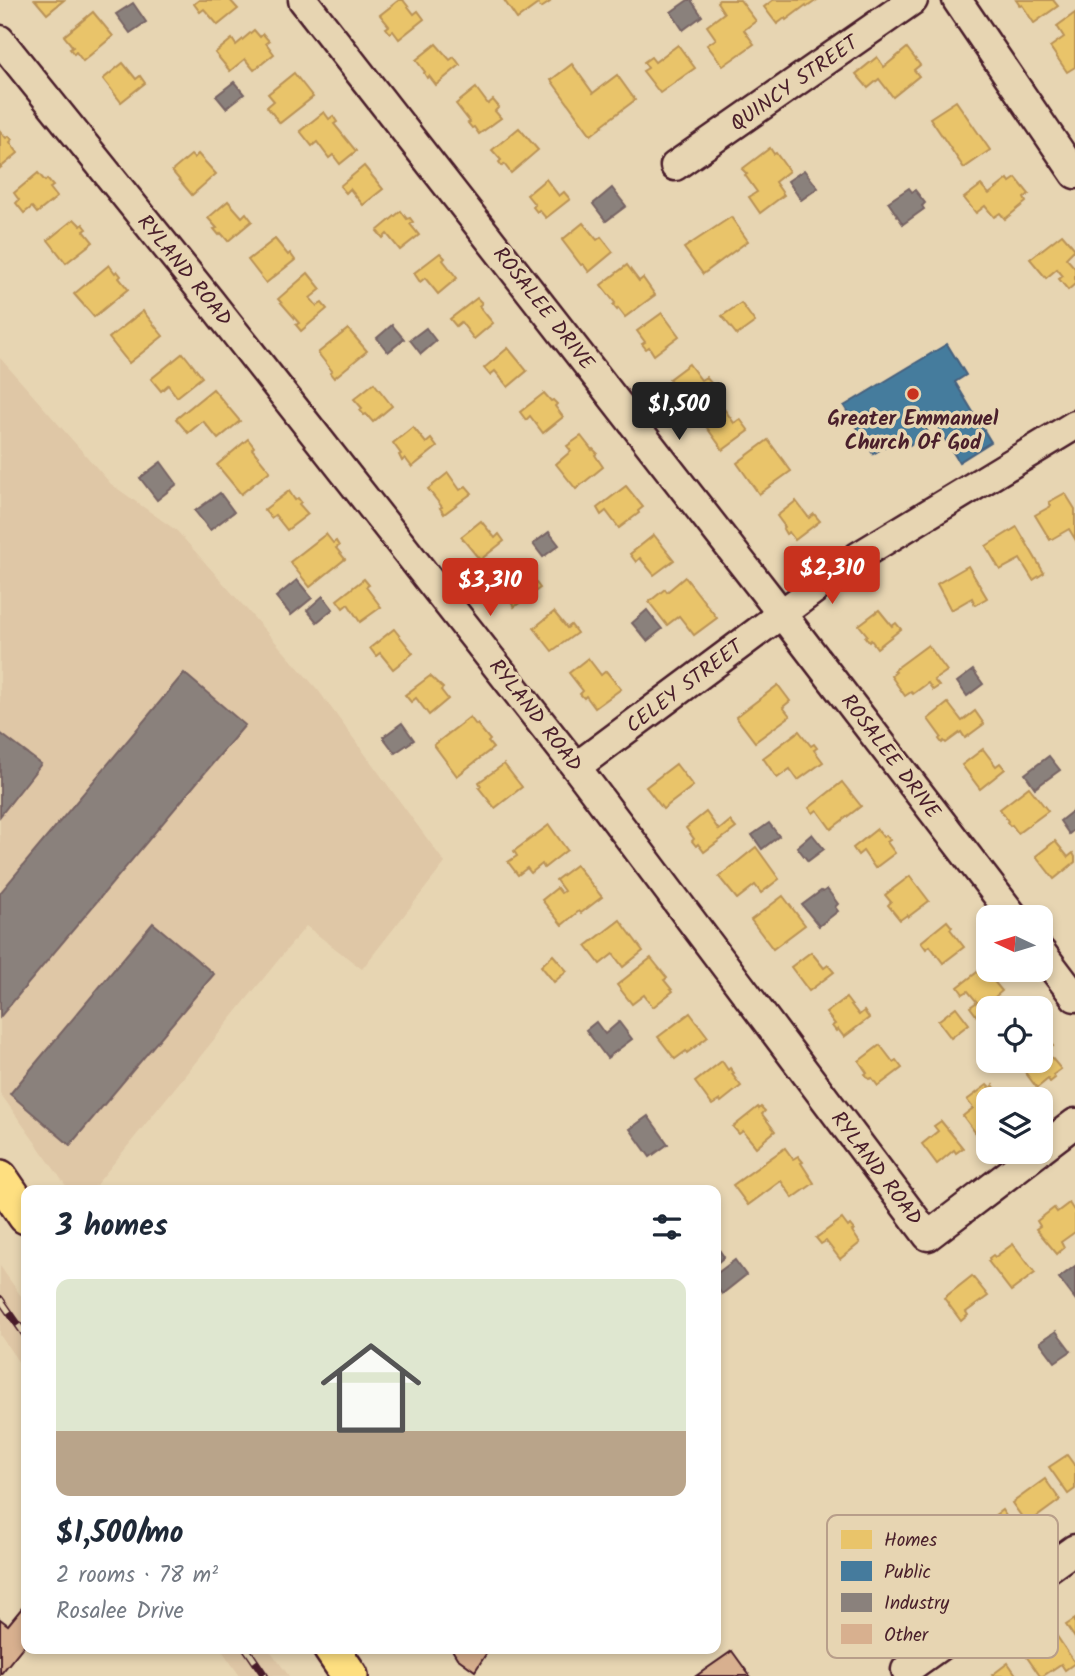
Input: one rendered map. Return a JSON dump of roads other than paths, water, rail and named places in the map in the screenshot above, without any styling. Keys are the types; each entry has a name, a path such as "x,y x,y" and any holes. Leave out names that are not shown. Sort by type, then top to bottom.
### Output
{"main road":[{"path":"0,1178 21,1209"},
{"path":"335,1654 350,1676"}],"street":[{"name":"ROSALEE DRIVE","path":"303,0 781,612 1005,905"},
{"name":"QUINCY STREET","path":"675,166 913,0"},
{"path":"957,0 1075,174"},
{"name":"RYLAND ROAD","path":"0,40 219,312 576,767 928,1236 1022,1164"},
{"name":"CELEY STREET","path":"576,767 859,556 1075,425"},
{"path":"1054,970 1075,997"},
{"path":"1053,1140 1075,1123"},
{"path":"1058,1561 1075,1549"},
{"path":"906,1670 923,1658"}],"railway":[{"path":"0,1299 21,1329"},
{"path":"250,1654 265,1676"}],"place":[{"name":"Greater Emmanuel Church Of God","path":"913,394"}]}
